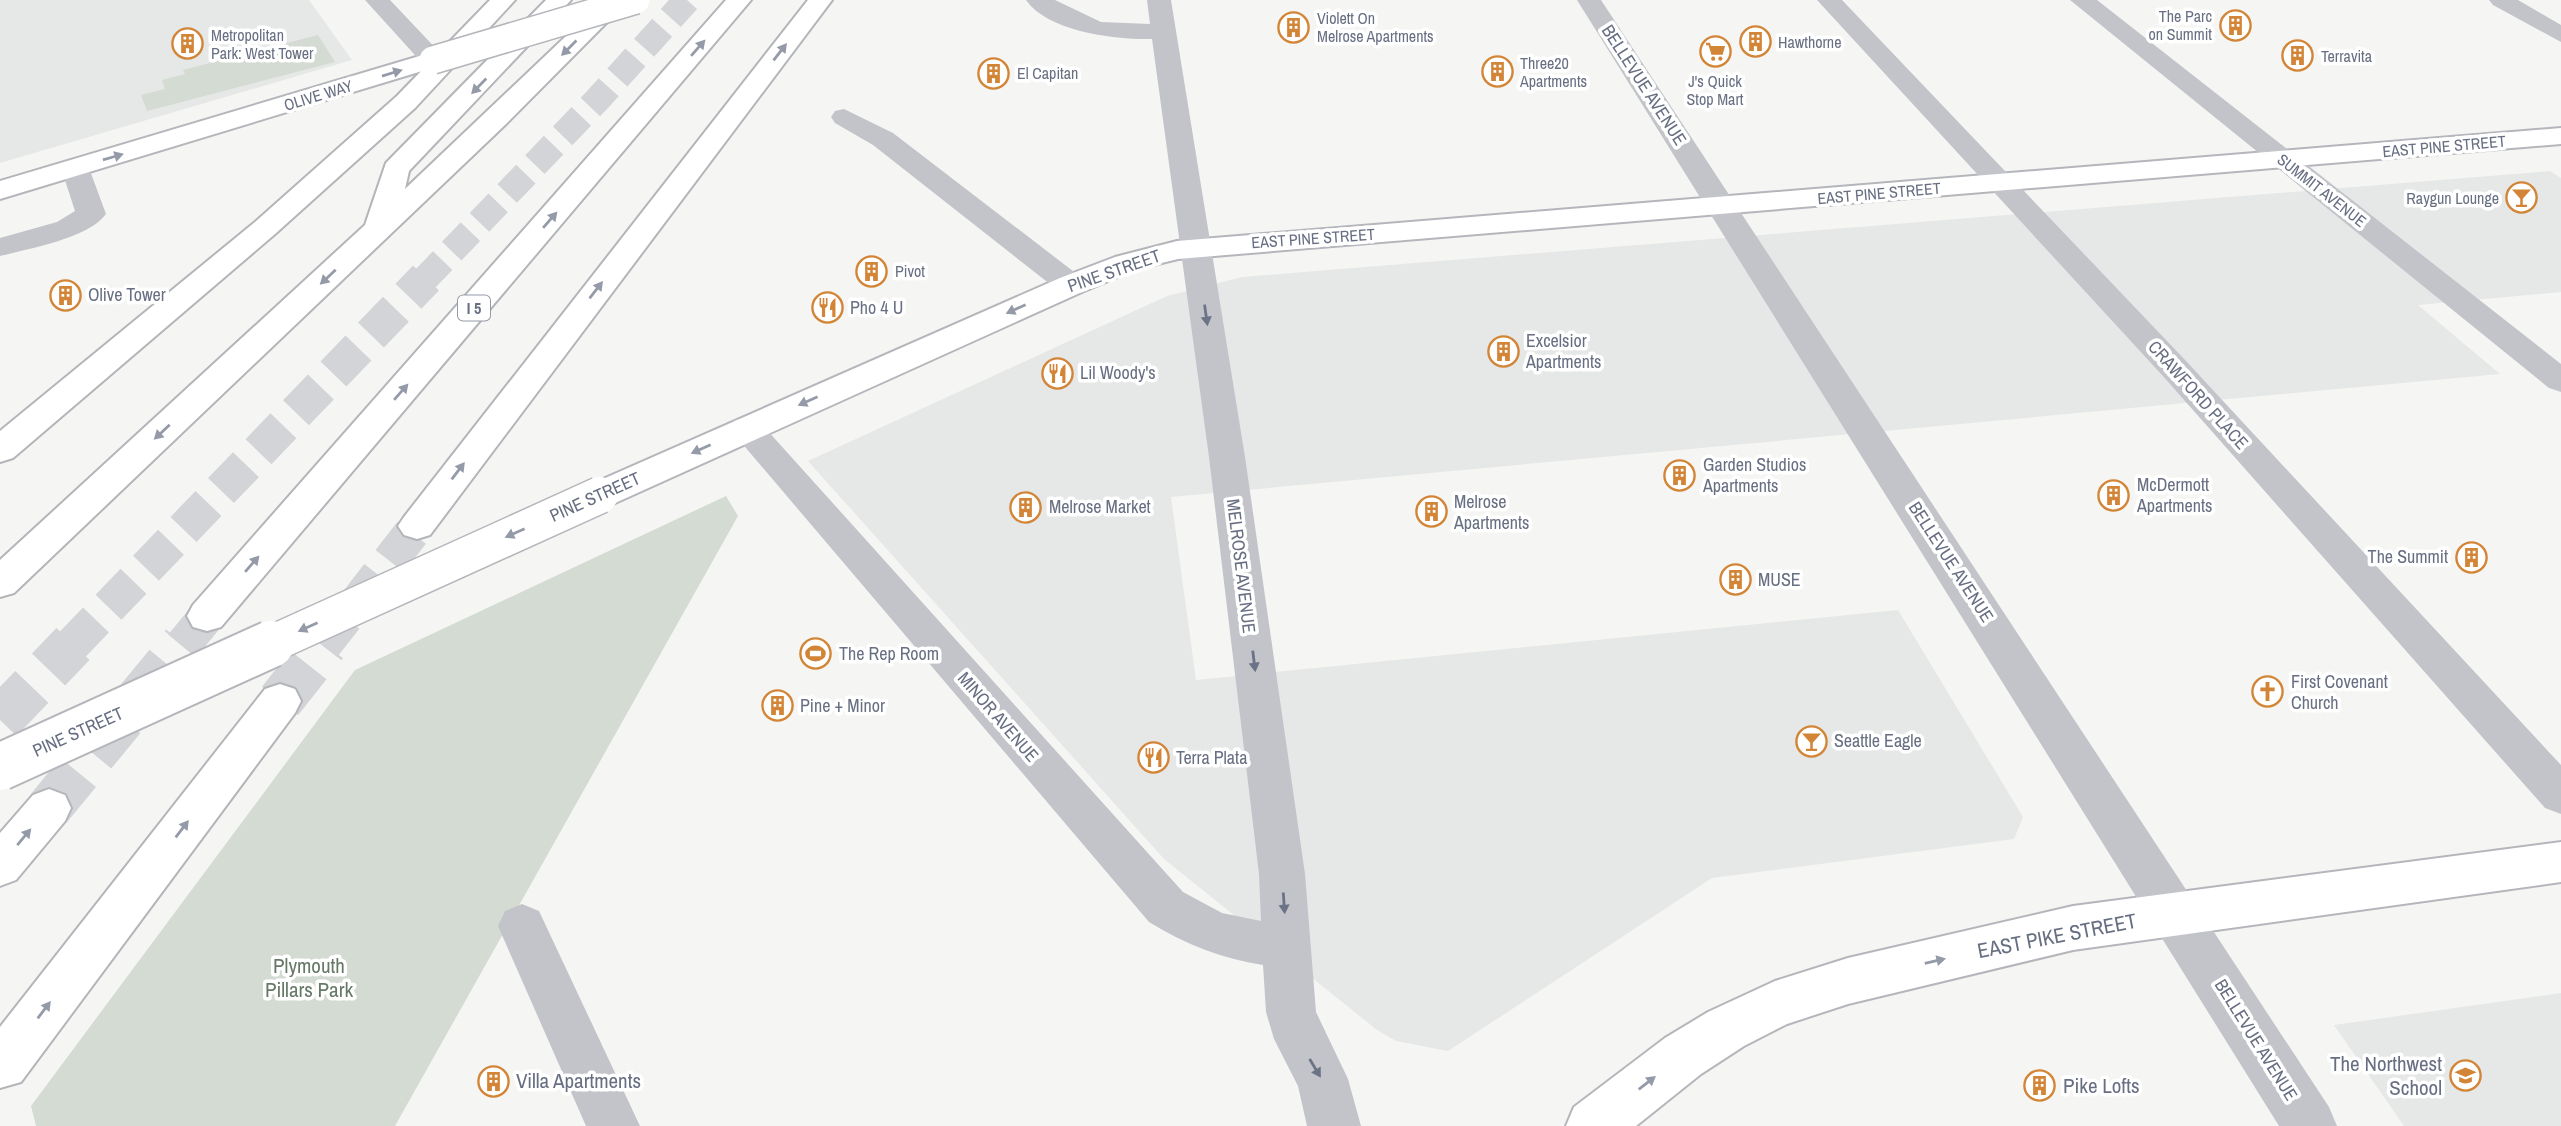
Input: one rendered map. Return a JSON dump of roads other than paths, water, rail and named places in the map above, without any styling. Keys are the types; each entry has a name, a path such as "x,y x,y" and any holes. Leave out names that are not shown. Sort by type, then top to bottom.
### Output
{"main road":[{"path":"0,450 275,219 406,102 503,0"},
{"path":"378,230 396,169 559,0"},
{"path":"0,583 378,230 617,0"},
{"name":"OLIVE WAY","path":"0,190 636,0"},
{"name":"I 5","path":"207,616 739,0"},
{"path":"417,526 820,0"},
{"name":"EAST PINE STREET","path":"1196,247 2561,136"},
{"name":"PINE STREET","path":"0,767 746,428 1071,285 1139,258 1196,247"},
{"path":"3,1064 280,701"},
{"path":"0,866 49,807"},
{"name":"EAST PIKE STREET","path":"1593,1126 1704,1042 1799,996 1848,981 2073,928 2561,862"}],"street":[{"path":"377,0 433,60"},
{"path":"1038,0 1088,29 1115,33 1164,31"},
{"name":"MELROSE AVENUE","path":"1159,0 1196,247 1282,874 1292,1012 1300,1039 1322,1079 1334,1126"},
{"name":"BELLEVUE AVENUE","path":"1589,0 2177,914 2310,1126"},
{"name":"CRAWFORD PLACE","path":"1829,0 2174,369 2561,795"},
{"name":"SUMMIT AVENUE","path":"2082,0 2561,381"},
{"path":"2501,0 2561,35"},
{"path":"844,117 883,139 1071,285"},
{"path":"0,247 67,228 91,214 75,168"},
{"name":"MINOR AVENUE","path":"746,428 1166,907 1200,929 1223,937 1287,946"},
{"path":"522,926 613,1126"}],"tunnel":[{"path":"424,280 598,99 687,0"},
{"path":"71,646 426,278"},
{"path":"323,646 417,526"},
{"path":"182,646 207,616"},
{"path":"0,720 73,644"},
{"path":"49,808 184,644"},
{"path":"280,701 325,644"}],"place":[{"name":"The Parc on Summit","path":"2235,25"},
{"name":"Violett On Melrose Apartments","path":"1294,27"},
{"name":"Hawthorne","path":"1755,42"},
{"name":"Metropolitan Park: West Tower","path":"188,44"},
{"name":"J's Quick Stop Mart","path":"1715,52"},
{"name":"Terravita","path":"2298,56"},
{"name":"Three20 Apartments","path":"1497,72"},
{"name":"El Capitan","path":"994,73"},
{"name":"Raygun Lounge","path":"2522,198"},
{"name":"Pivot","path":"872,271"},
{"name":"Olive Tower","path":"65,295"},
{"name":"Pho 4 U","path":"827,308"},
{"name":"Excelsior Apartments","path":"1503,351"},
{"name":"Lil Woody's","path":"1057,373"},
{"name":"Garden Studios Apartments","path":"1680,475"},
{"name":"McDermott Apartments","path":"2114,495"},
{"name":"Melrose Market","path":"1026,507"},
{"name":"Melrose Apartments","path":"1431,512"},
{"name":"The Summit","path":"2471,557"},
{"name":"MUSE","path":"1735,580"},
{"name":"The Rep Room","path":"816,654"},
{"name":"First Covenant Church","path":"2268,692"},
{"name":"Pine + Minor","path":"777,706"},
{"name":"Seattle Eagle","path":"1811,741"},
{"name":"Terra Plata","path":"1153,758"},
{"name":"The Northwest School","path":"2465,1076"},
{"name":"Villa Apartments","path":"493,1081"},
{"name":"Pike Lofts","path":"2040,1086"}],"park label":[{"name":"Plymouth Pillars Park","path":"309,978"}]}
